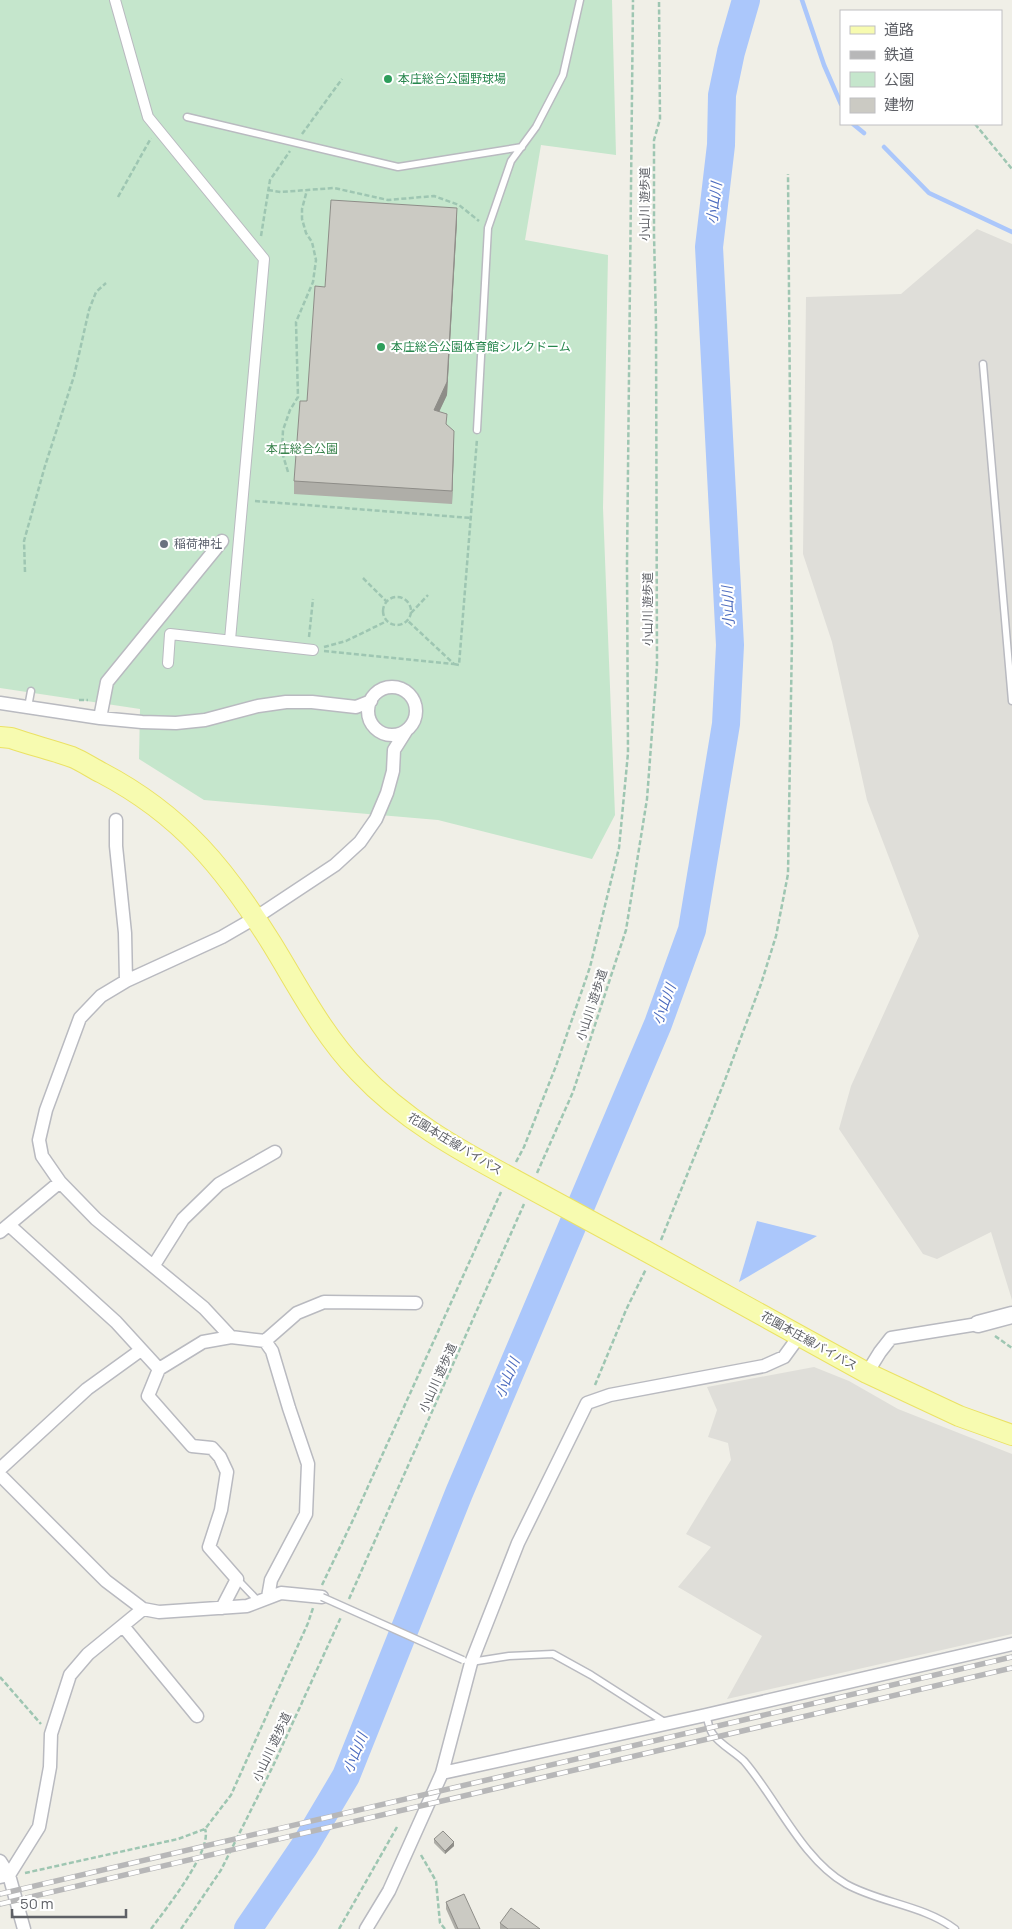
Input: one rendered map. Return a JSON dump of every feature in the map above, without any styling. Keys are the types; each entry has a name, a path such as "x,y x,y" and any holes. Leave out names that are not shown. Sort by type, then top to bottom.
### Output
{"main road":[{"name":"花園本庄線バイパス","path":"0,737 11,738 73,758 126,785 170,817 208,854 255,918 316,1018 358,1071 403,1113 432,1133 511,1178 867,1373 959,1416 1012,1435"}],"street":[{"path":"114,0 148,117 264,259 230,640"},
{"path":"100,718 107,682 222,541"},
{"path":"168,663 170,634 310,649"},
{"path":"0,703 100,718 176,723 205,720 258,706 286,702 312,702 356,707 371,701 381,690 388,688 396,688 409,694 414,701 416,709 412,724 406,730 394,750 393,771 387,793 376,819 360,842 335,865 255,918 222,937 126,981 101,996 80,1018 46,1110 39,1140 42,1156 60,1182 96,1219 204,1308 231,1337"},
{"path":"368,716 371,701"},
{"path":"356,707 368,716 376,729 383,734 394,750"},
{"path":"383,734 391,735 406,730"},
{"path":"116,820 116,846 125,933 126,981"},
{"path":"154,1265 182,1219 219,1184 275,1152"},
{"path":"60,1182 4,1228 116,1322 159,1369"},
{"path":"222,1608 237,1580 209,1547 221,1510 227,1472 220,1457 212,1448 192,1446 148,1396 159,1369 203,1342 231,1337 265,1341 297,1313 324,1302 416,1303"},
{"path":"867,1373 880,1352 892,1338 978,1324 1012,1315"},
{"path":"366,1929 389,1890 442,1773 467,1661 518,1543 587,1403 610,1395 764,1366 784,1357 800,1335"},
{"path":"263,1599 306,1514 308,1464 272,1351 265,1341"},
{"path":"0,1469 87,1389 141,1350"},
{"path":"0,1474 106,1581 143,1609 159,1612 247,1606 281,1593 319,1597"},
{"path":"4,1876 40,1827 50,1767 50,1734 70,1675 88,1654 143,1609"},
{"path":"123,1626 196,1716"},
{"path":"442,1773 706,1715 1012,1644"},
{"path":"0,1861 24,1929"}],"lane":[{"path":"478,430 488,228 511,161 536,127 563,75 580,0"},
{"path":"187,118 398,167 522,147"},
{"path":"983,364 1012,701"},
{"path":"28,707 31,691"},
{"path":"237,1580 263,1599"},
{"path":"319,1597 467,1661 509,1656 553,1654 591,1675 668,1723"},
{"path":"706,1715 712,1732 723,1745 743,1760 807,1848 828,1870 844,1883 866,1894 920,1911 955,1929"}],"path":[{"path":"4,1876 29,1873 178,1839 205,1829 231,1795 360,1504 511,1178 556,1066 590,967 619,848 628,753 627,564 633,0"},
{"name":"小山川 遊歩道","path":"537,1174 573,1092 626,930 647,799 657,665 654,140 660,119 659,0"},
{"path":"297,141 342,79"},
{"path":"976,125 1012,169"},
{"path":"118,197 156,128"},
{"path":"258,252 270,180 292,149"},
{"path":"587,1403 649,1253 669,1222 761,984 776,936 788,874 792,638 788,174"},
{"path":"268,190 281,192 334,188 388,200 434,196 460,205 488,228"},
{"path":"288,472 282,452 283,430 290,410 298,397 296,322 313,282 316,260 312,242 306,233 302,219 302,209 307,190"},
{"path":"25,572 24,540 74,376 89,310 96,292 106,283"},
{"path":"310,649 459,665 478,430"},
{"path":"243,500 471,518"},
{"path":"363,578 387,602"},
{"path":"412,613 409,604 402,598 393,598 387,602 383,613 387,621 395,625 404,624 428,594"},
{"path":"310,649 313,599"},
{"path":"310,649 346,641 387,621"},
{"path":"408,621 454,664"},
{"name":"小山川 遊歩道","path":"348,1603 525,1202"},
{"name":"小山川 遊歩道","path":"181,1929 221,1870 273,1766 344,1612"},
{"path":"0,1678 50,1734"},
{"path":"339,1929 397,1827"},
{"path":"152,1929 191,1872 206,1842 207,1834 205,1829"},
{"path":"412,1840 436,1881 440,1922 445,1929"}],"shaded area":[{"path":"977,229 1012,244 1012,1300 991,1232 937,1259 923,1254 839,1129 851,1086 919,936 867,800 832,642 803,554 806,297 901,294"},
{"path":"814,1367 849,1381 898,1409 1012,1454 1012,1634 727,1699 762,1636 678,1587 711,1547 686,1534 731,1460 728,1443 708,1437 717,1410 707,1387"}],"green space":[{"name":"本庄総合公園","path":"0,0 612,0 616,155 541,145 525,240 608,255 603,508 615,815 592,859 438,820 204,800 139,759 140,709 0,688"}],"water":[{"path":"757,1221 817,1236 739,1282"}],"building":[{"name":"本庄総合公園体育館シルクドーム","path":"331,200 457,208 447,382 434,410 447,414 446,424 454,431 452,491 294,481 300,401 307,401 315,286 325,287"},
{"path":"443,1831 454,1842 445,1851 434,1839"},
{"path":"464,1894 480,1929 458,1929 446,1902"},
{"path":"511,1908 540,1929 508,1929 500,1923"}],"waterway":[{"name":"小山川","path":"248,1929 304,1847 346,1776 459,1493 658,1024 692,930 726,724 730,645 709,247 721,145 722,95 731,52 746,0"},
{"path":"802,0 824,65 840,102"},
{"path":"854,125 864,133"},
{"path":"884,147 929,193 1012,232"}],"railway":[{"path":"0,1894 1012,1657"},
{"path":"0,1904 1012,1668"}],"place":[{"name":"本庄総合公園野球場","path":"388,79"},
{"name":"本庄総合公園体育館シルクドーム","path":"381,347"},
{"name":"稲荷神社","path":"164,544"}]}
